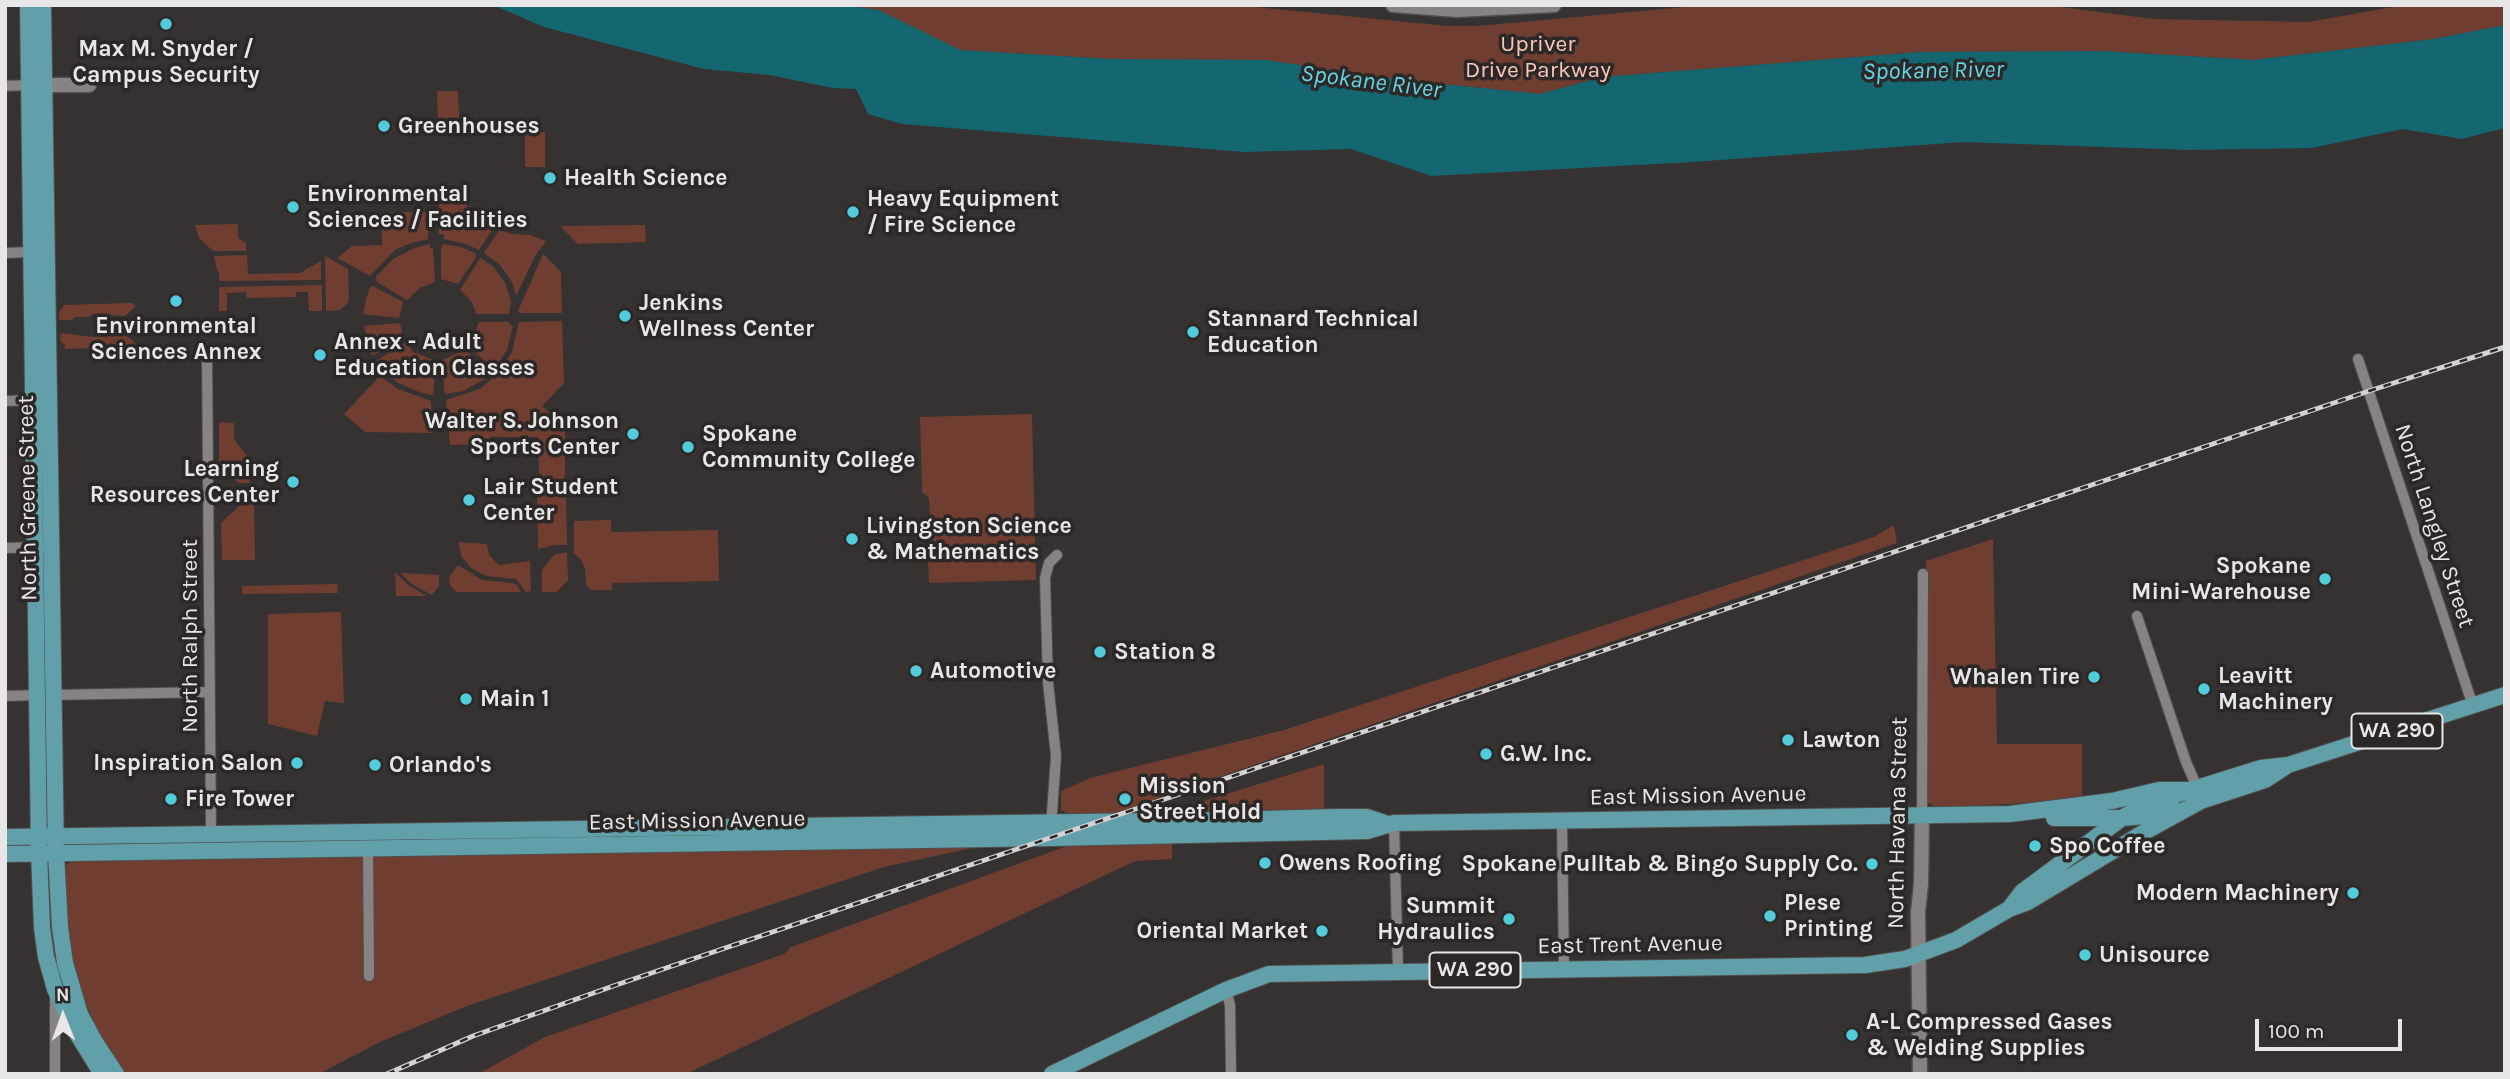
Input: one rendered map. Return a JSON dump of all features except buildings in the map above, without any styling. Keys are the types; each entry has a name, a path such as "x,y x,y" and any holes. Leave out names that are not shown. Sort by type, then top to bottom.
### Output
{"main road":[{"name":"North Greene Street","path":"28,5 38,85 49,354 37,695 39,845 43,943 55,989"},
{"name":"North Greene Street","path":"43,5 30,169 34,446 54,695 56,845 62,946 72,989 92,1047"},
{"path":"30,169 40,200 42,290 48,296"},
{"name":"East Trent Avenue","path":"2009,909 2022,892 2122,818 2146,804 2265,780 2288,765 2505,695"},
{"name":"East Mission Avenue","path":"5,837 39,845 368,848 1051,830 1367,817 1391,823 2010,814 2112,801 2159,790 2195,793"},
{"name":"East Trent Avenue","path":"1052,1074 1226,990 1269,974 1865,965 1892,962 1919,955 1956,940 2009,909 2028,902 2135,837 2195,793"},
{"name":"East Mission Avenue","path":"2010,814 2059,818 2122,818"},
{"name":"East Mission Avenue","path":"56,845 211,834 1051,830"},
{"name":"East Mission Avenue","path":"5,854 39,845"},
{"path":"55,989 66,1015 116,1074"},
{"path":"92,1047 102,1074"}],"street":[{"path":"1394,5 1457,10 1554,5"},
{"path":"5,86 89,85"},
{"path":"5,253 31,252"},
{"path":"34,446 41,416 41,361 49,354"},
{"name":"North Ralph Street","path":"207,354 211,834"},
{"name":"North Langley Street","path":"2358,359 2473,706"},
{"path":"5,401 33,400"},
{"path":"5,548 43,547"},
{"path":"1051,830 1056,756 1048,682 1045,578 1049,563 1057,555"},
{"name":"North Havana Street","path":"1920,1074 1918,912 1921,884 1923,574"},
{"path":"2137,616 2195,793"},
{"path":"54,695 209,692"},
{"path":"5,696 37,695"},
{"path":"1562,821 1564,969"},
{"path":"1391,823 1398,971"},
{"path":"368,848 369,976"},
{"name":"North Greene Street","path":"55,989 55,1074"},
{"path":"1226,990 1230,1005 1231,1074"}],"green space":[{"name":"Upriver Drive Parkway","path":"842,5 1235,5 1447,26 1478,26 1707,5 2046,5 2153,19 2308,22 2405,5 2505,5 2505,25 2434,39 2253,60 2101,51 1921,52 1602,77 1540,94 1385,78 1266,60 1111,59 960,50 879,10"},
{"path":"437,91 458,91 459,118 438,124"},
{"path":"525,132 545,132 545,167 525,167"},
{"path":"439,204 467,204 468,218 500,218 479,250 444,239 444,235 439,234"},
{"path":"382,212 428,212 428,239 395,250 370,276 337,258 352,246 382,245"},
{"path":"238,224 238,238 246,243 246,251 213,251 199,238 195,225"},
{"path":"645,225 646,242 578,244 560,226"},
{"path":"499,230 530,235 546,241 535,256 516,296 512,282 500,265 484,253"},
{"path":"430,244 430,248 433,248 435,282 420,288 407,300 377,282 376,277 393,259 414,248"},
{"path":"443,244 475,253 476,257 458,284 441,279"},
{"path":"543,254 561,272 562,313 520,313 518,311"},
{"path":"247,255 248,274 300,273 321,261 321,280 219,281 214,256"},
{"path":"325,256 348,269 349,299 339,310 326,311"},
{"path":"480,258 493,266 505,283 511,301 509,314 476,314 472,302 460,290"},
{"path":"322,285 322,311 309,311 308,292 296,292 296,297 247,298 246,292 227,293 227,311 219,311 219,287"},
{"path":"373,286 403,302 399,318 363,314 370,287"},
{"path":"132,303 136,306 125,316 92,314 89,317 59,320 59,313 64,305"},
{"path":"562,321 564,383 542,406 565,427 565,477 562,480 542,478 542,474 539,474 538,437 490,437 490,454 481,454 480,444 450,445 446,400 480,389 499,372 512,352 519,322"},
{"path":"479,322 509,322 509,325 513,325 507,350 493,371 470,346"},
{"path":"400,323 403,337 372,356 364,326"},
{"path":"61,333 93,337 126,335 136,344 133,347 65,349 65,345 60,341"},
{"path":"406,342 413,352 436,361 433,395 398,383 376,361"},
{"path":"466,349 487,374 487,378 463,391 446,394 443,360"},
{"path":"380,376 398,389 431,401 433,433 365,432 344,414"},
{"path":"1032,414 1036,580 929,583 927,535 933,529 933,521 930,519 929,498 922,492 920,417"},
{"path":"221,422 234,423 234,439 250,460 250,483 238,483 219,469"},
{"path":"543,488 563,489 566,492 567,545 538,549 537,491 542,491"},
{"path":"254,496 255,560 222,560 221,523 238,507 242,497"},
{"path":"611,520 611,532 718,530 719,581 612,583 612,590 591,590 586,585 585,569 581,560 574,553 574,521"},
{"path":"1894,525 1897,543 1115,813 1071,815 1061,810 1061,791 1090,778 1284,730 1874,537"},
{"path":"1993,539 1997,744 2082,744 2082,801 1936,807 1927,802 1926,561"},
{"path":"458,542 487,544 489,555 499,565 530,561 531,591 526,592 516,579 486,576 471,568 462,557"},
{"path":"567,552 568,580 557,592 542,592 544,567 554,555"},
{"path":"458,565 482,580 517,585 521,592 457,592 450,586 449,577"},
{"path":"395,572 408,585 427,596 396,596"},
{"path":"401,573 439,575 439,586 432,595 410,583"},
{"path":"337,584 338,593 242,594 242,586"},
{"path":"341,612 344,703 325,701 317,736 268,724 268,614"},
{"path":"1324,764 1324,811 1158,815"},
{"path":"1172,842 1172,859 1135,861 686,1074 478,1074 545,1037 784,954 791,947 1075,843"},
{"path":"986,845 884,867 467,1006 380,1042 319,1074 125,1074 98,1031 82,995 64,932 64,866 75,860"}],"water":[{"name":"Spokane River","path":"493,5 842,5 879,10 960,50 1111,59 1266,60 1385,78 1540,94 1602,77 1921,52 2101,51 2253,60 2434,39 2505,25 2505,128 2462,139 2403,129 2311,148 2189,150 1963,142 1693,162 1431,176 1351,149 1244,152 902,124 868,114 856,89 832,88 770,75 704,69 544,27"}],"railway":[{"path":"387,1074 473,1036 616,985 2505,347"}],"place":[{"name":"Max M. Snyder / Campus Security","path":"166,24"},
{"name":"Greenhouses","path":"384,126"},
{"name":"Health Science","path":"550,178"},
{"name":"Environmental Sciences / Facilities","path":"293,207"},
{"name":"Heavy Equipment / Fire Science","path":"853,212"},
{"name":"Environmental Sciences Annex","path":"176,301"},
{"name":"Jenkins Wellness Center","path":"625,316"},
{"name":"Stannard Technical Education","path":"1193,332"},
{"name":"Annex - Adult Education Classes","path":"320,355"},
{"name":"Walter S. Johnson Sports Center","path":"633,434"},
{"name":"Spokane Community College","path":"688,447"},
{"name":"Learning Resources Center","path":"293,482"},
{"name":"Lair Student Center","path":"469,500"},
{"name":"Livingston Science & Mathematics","path":"852,539"},
{"name":"Spokane Mini-Warehouse","path":"2325,579"},
{"name":"Station 8","path":"1100,652"},
{"name":"Automotive","path":"916,671"},
{"name":"Whalen Tire","path":"2094,677"},
{"name":"Leavitt Machinery","path":"2204,689"},
{"name":"Main 1","path":"466,699"},
{"name":"Lawton","path":"1788,740"},
{"name":"G.W. Inc.","path":"1486,754"},
{"name":"Inspiration Salon","path":"297,763"},
{"name":"Orlando's","path":"375,765"},
{"name":"Fire Tower","path":"171,799"},
{"name":"Mission Street Hold","path":"1125,799"},
{"name":"Spo Coffee","path":"2035,846"},
{"name":"Owens Roofing","path":"1265,863"},
{"name":"Spokane Pulltab & Bingo Supply Co.","path":"1872,864"},
{"name":"Modern Machinery","path":"2353,893"},
{"name":"Plese Printing","path":"1770,916"},
{"name":"Summit Hydraulics","path":"1509,919"},
{"name":"Oriental Market","path":"1322,931"},
{"name":"Unisource","path":"2085,955"},
{"name":"A-L Compressed Gases & Welding Supplies","path":"1852,1035"}]}
